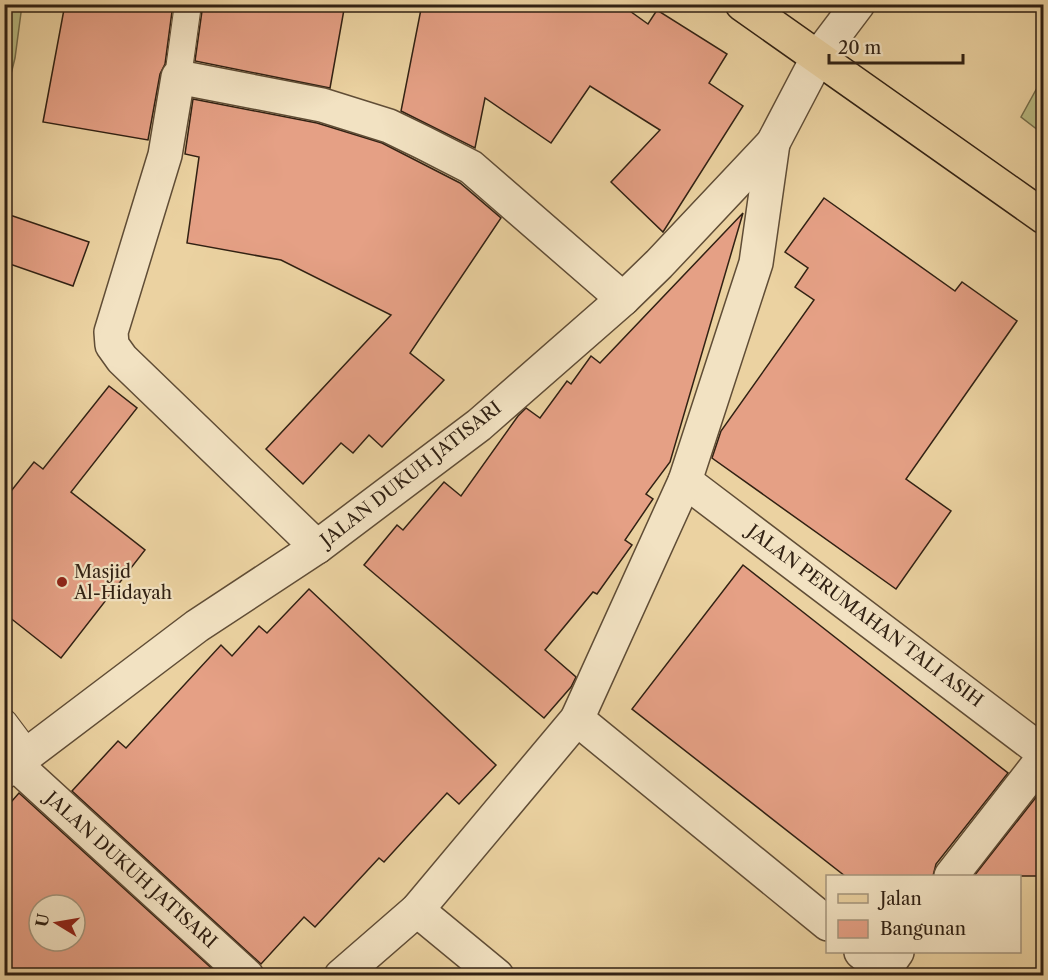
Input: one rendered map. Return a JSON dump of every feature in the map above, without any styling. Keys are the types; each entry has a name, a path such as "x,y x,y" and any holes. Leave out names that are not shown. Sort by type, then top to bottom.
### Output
{"main road":[{"path":"742,4 1044,216"}],"street":[{"name":"JALAN DUKUH JATISARI","path":"248,975 16,763 197,626 317,547 479,424 623,299 773,143 818,57 858,4"},
{"path":"317,547 122,359 112,345 111,332 165,155 178,77 322,105 389,126 424,142 471,167 623,299"},
{"name":"JALAN DUKUH JATISARI","path":"341,975 417,910 577,719 685,481 756,263 773,143"},
{"name":"JALAN PERUMAHAN TALI ASIH","path":"685,481 1044,755 952,875"},
{"path":"577,719 826,922"},
{"path":"417,910 486,972"}],"lane":[{"path":"178,77 188,4"},
{"path":"4,722 16,763"}],"green space":[{"path":"5,4 22,5 15,58 5,98"},
{"path":"1043,77 1043,134 1021,117"}],"building":[{"path":"65,4 173,4 165,64 160,74 148,140 43,122"},
{"path":"203,4 345,4 330,88 195,61"},
{"path":"422,4 620,4 648,24 657,10 727,54 709,83 743,106 663,232 611,182 660,130 590,86 551,143 485,98 475,148 401,111"},
{"path":"193,99 317,123 382,143 460,183 501,218 410,353 444,380 382,447 369,435 353,453 341,443 303,484 266,449 391,315 281,260 187,243 199,157 185,154"},
{"path":"824,198 955,291 962,282 1017,321 906,479 951,511 896,589 712,458 721,431 814,300 795,287 808,268 785,252"},
{"path":"4,213 89,242 73,286 4,262"},
{"path":"743,213 670,462 646,494 653,499 625,540 632,545 597,594 593,592 545,650 576,677 571,687 544,718 364,565 397,525 403,530 444,482 461,496 518,416 526,408 540,418 567,381 571,384 591,356 600,363"},
{"name":"Masjid Al-Hidayah","path":"109,386 137,408 71,492 145,550 61,658 4,613 4,500 34,462 43,469"},
{"path":"743,565 1008,773 936,864 933,875 844,875 632,709"},
{"path":"309,589 496,765 459,804 447,793 384,862 379,858 315,927 304,917 261,964 72,791 118,741 126,748 221,645 232,656 259,626 267,633"},
{"path":"19,793 219,975 4,975 4,810"},
{"path":"1037,796 1044,801 1044,876 975,875"}],"place":[{"name":"Masjid Al-Hidayah","path":"62,582"}]}
